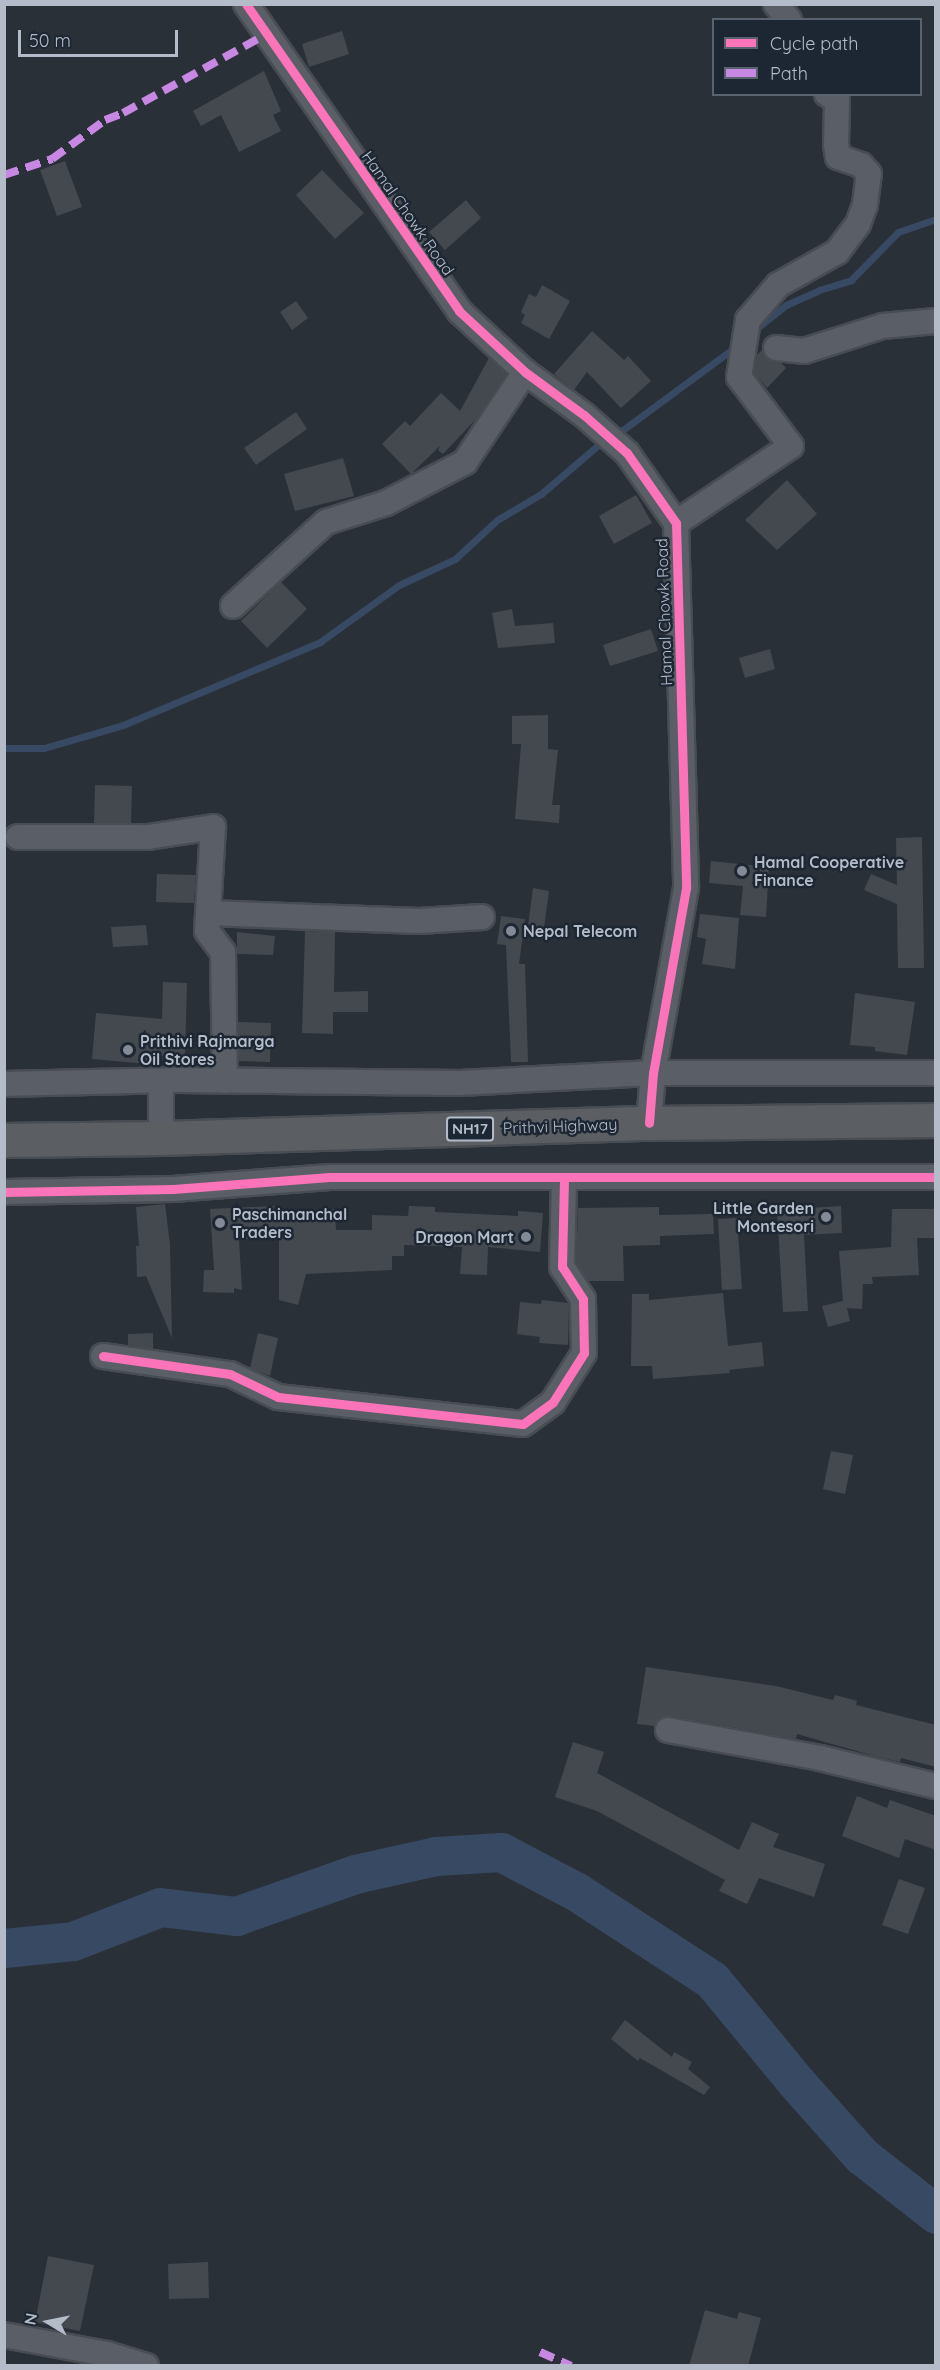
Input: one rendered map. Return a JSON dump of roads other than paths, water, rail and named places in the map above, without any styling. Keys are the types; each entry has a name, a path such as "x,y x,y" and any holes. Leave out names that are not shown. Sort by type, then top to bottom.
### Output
{"highway":[{"name":"Prithvi Highway","path":"4,1140 161,1138 649,1124 936,1120"}],"street":[{"name":"Hamal Chowk Road","path":"246,4 459,312 525,372 584,415 627,453 676,523 686,888 653,1073 649,1124"},
{"path":"776,4 787,18"},
{"path":"676,523 791,446 739,377 748,320 778,285 837,252 858,224 865,205 869,174 861,165 838,157 837,100 830,96"},
{"path":"776,348 804,351 884,326 936,321"},
{"path":"232,606 326,522 386,503 465,462 525,372"},
{"path":"18,837 148,837 213,828 207,931 223,952 225,1081"},
{"path":"208,913 419,921 482,917"},
{"path":"4,1084 225,1081 460,1083 653,1073 936,1073"},
{"path":"161,1082 161,1138"},
{"path":"4,1192 173,1189 330,1177 564,1179 936,1177"},
{"path":"103,1356 230,1374 278,1397 523,1424 553,1402 584,1353 584,1299 562,1267 564,1179"},
{"path":"668,1730 820,1758 936,1786"},
{"path":"4,2335 107,2354 146,2366"}],"waterway":[{"path":"752,332 786,305 819,290 851,280 898,232 936,219"},
{"path":"620,432 738,345"},
{"path":"4,748 44,748 123,725 320,642 399,585 455,559 497,520 541,494 597,446"},
{"path":"4,1948 73,1941 160,1907 236,1916 355,1874 436,1856 501,1852 577,1892 712,1980 796,2082 862,2156 936,2214"}],"place":[{"name":"Hamal Cooperative Finance","path":"742,871"},
{"name":"Nepal Telecom","path":"511,931"},
{"name":"Prithivi Rajmarga Oil Stores","path":"128,1050"},
{"name":"Little Garden Montesori","path":"826,1217"},
{"name":"Paschimanchal Traders","path":"220,1223"},
{"name":"Dragon Mart","path":"526,1237"}]}
